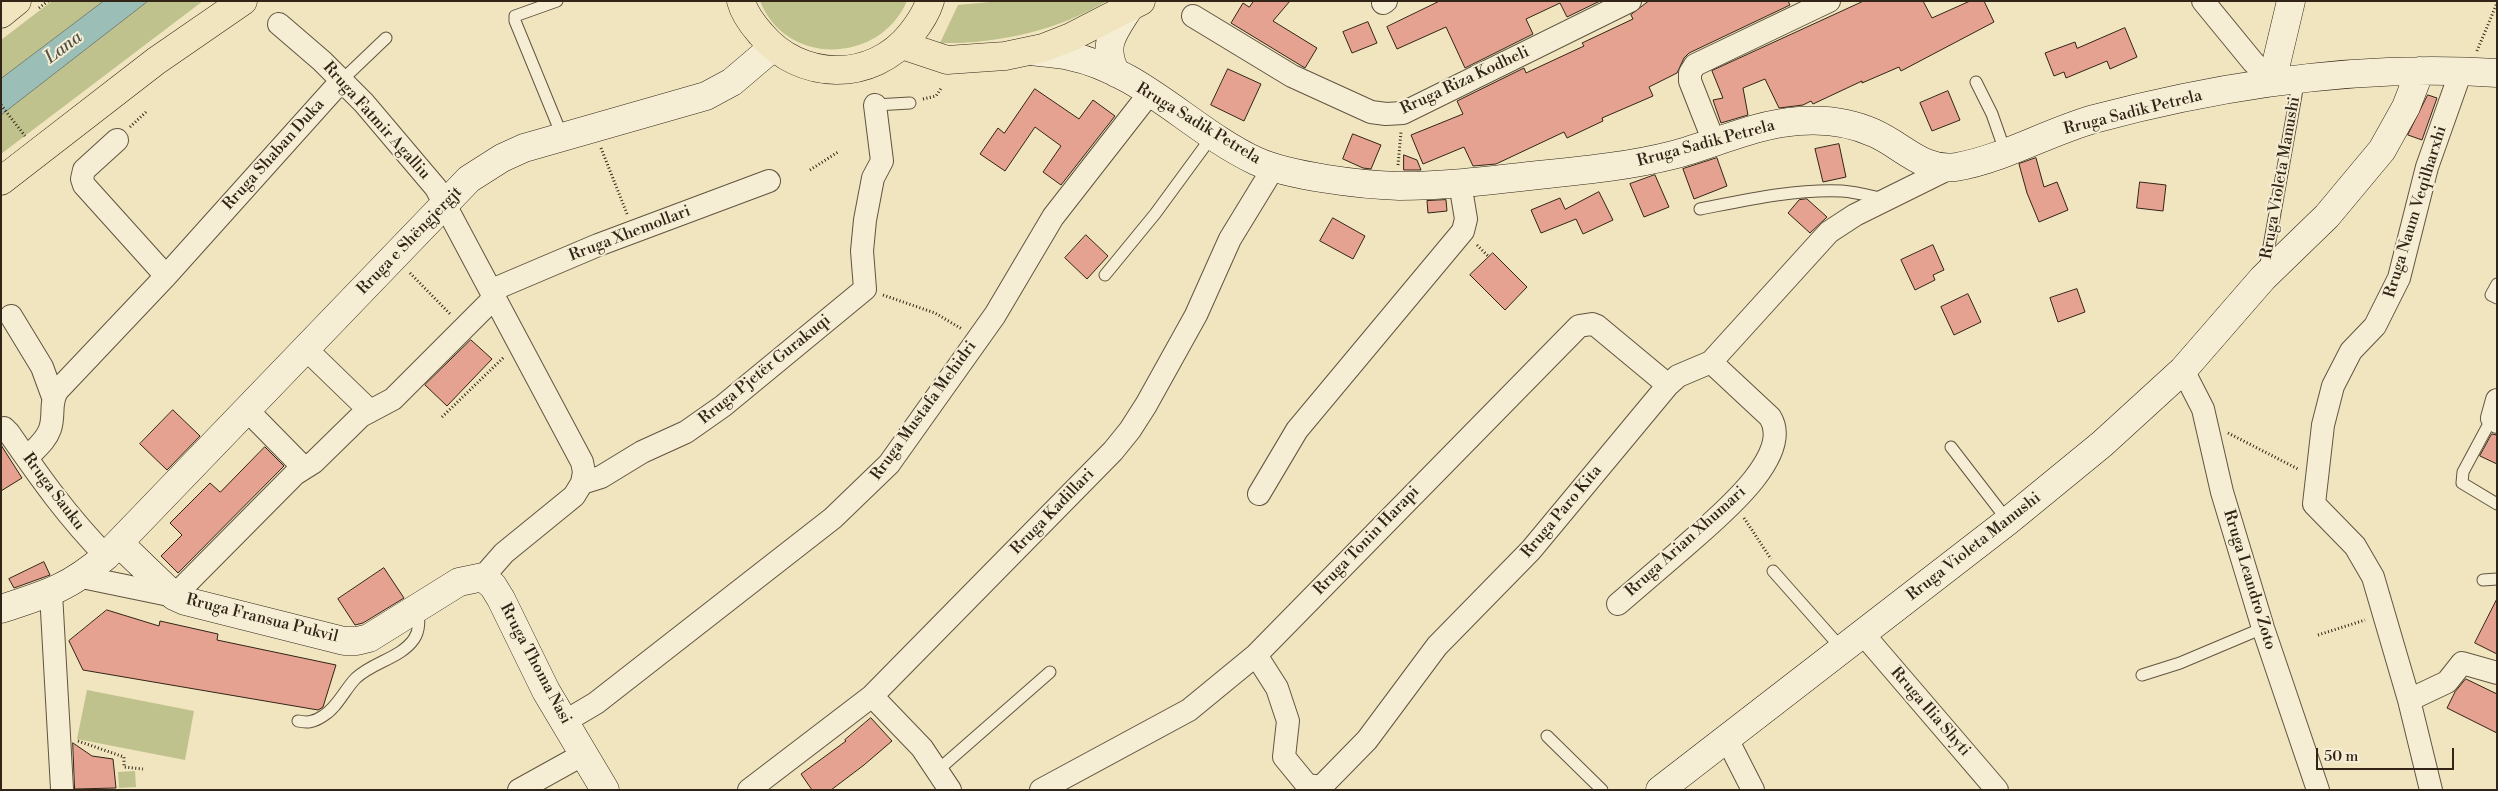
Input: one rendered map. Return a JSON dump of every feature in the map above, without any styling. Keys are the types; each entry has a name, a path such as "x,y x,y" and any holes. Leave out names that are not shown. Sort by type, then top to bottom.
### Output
{"main road":[{"path":"1,14 17,1"},
{"path":"1,181 156,61 243,1"},
{"path":"741,1 754,26 772,48 791,60 804,65 837,71 860,68 883,59 902,45 926,10"},
{"path":"2272,81 2291,1"},
{"path":"902,45 948,60 1005,56 1031,51 1071,37 1135,4"},
{"path":"1116,73 1108,56 1109,42 1135,4"},
{"name":"Rruga e Shëngjergjt","path":"1,609 51,593 82,576 113,550 307,350 469,179 502,158 524,148 706,96 732,82 772,48"},
{"name":"Rruga Sadik Petrela","path":"1031,51 1070,56 1116,73 1251,159 1274,168 1342,180 1396,186 1460,183 1614,167 1672,155 1778,124 1799,121 1839,122 1873,132 1922,163 1934,167 1950,168 2005,151 2092,120 2272,81 2420,72 2465,71 2497,73"},
{"name":"Rruga Violeta Manushi","path":"1660,790 2008,521 2102,444 2184,370 2263,278 2327,216 2382,150 2406,107 2420,72"},
{"name":"Rruga Fransua Pukvil","path":"113,550 174,596 197,605 344,640 357,641 368,638 459,582 483,576"},
{"name":"Rruga Thoma Nasi","path":"483,576 501,599 564,722 606,790"}],"street":[{"name":"Rruga Riza Kodheli","path":"1193,16 1292,76 1371,112 1386,114 1403,113 1630,1"},
{"path":"1714,142 1690,81 1690,73 1695,65 1829,1"},
{"path":"2203,1 2272,81"},
{"name":"Rruga Fatmir Agalliu","path":"280,24 342,80 387,129 436,188 445,203"},
{"name":"Rruga Naum Veqilharxhi","path":"2431,790 2409,700 2373,577 2355,546 2314,504 2326,404 2351,351 2374,326 2399,278 2427,166 2465,71"},
{"name":"Rruga Shaban Duka","path":"53,397 166,276 342,80"},
{"name":"Rruga Mustafa Mehidri","path":"564,722 596,703 854,500 889,464 1004,301 1053,217 1149,94"},
{"name":"Rruga Pjetër Gurakuqi","path":"582,483 601,478 642,452 698,424 723,406 865,289 862,268 865,220 873,178 882,161 875,105"},
{"path":"117,140 84,170 82,179 84,185 166,276"},
{"name":"Rruga Kadillari","path":"749,790 872,696 1113,451 1130,430 1196,315 1230,239 1274,168"},
{"name":"Rruga Paro Kita","path":"1256,655 1277,688 1288,721 1284,757 1307,785 1321,787 1367,740 1437,646 1531,550 1668,385 1678,376 1711,362 1829,232 1855,215 1950,168"},
{"name":"Rruga Xhemollari","path":"493,294 634,231 769,181"},
{"path":"1259,494 1297,430 1463,231 1466,220 1460,183"},
{"path":"445,203 582,462 584,472 582,483 574,496 504,553 483,576"},
{"path":"82,576 174,596 295,474 314,462 361,416 394,399 464,328 493,294"},
{"path":"11,316 42,367 53,397 50,429 46,438 27,458"},
{"name":"Rruga Tonin Harapi","path":"1042,790 1189,710 1256,655 1579,326 1592,324 1598,326 1668,385"},
{"path":"307,350 370,411"},
{"name":"Rruga Arian Xhumari","path":"1618,604 1734,503 1758,474 1771,452 1774,440 1774,424 1770,417 1711,362"},
{"name":"Rruga Leandro Zoto","path":"2184,370 2198,397 2207,423 2222,492 2264,628 2318,790"},
{"path":"248,411 304,468"},
{"name":"Rruga Sauku","path":"1,429 4,428 10,433 68,515 113,550"},
{"path":"51,593 62,789"},
{"name":"Rruga Ilia Shyti","path":"1853,642 1997,790"},
{"path":"2409,700 2447,682 2462,663 2497,673"},
{"path":"872,696 922,748 950,790"},
{"path":"1727,739 1753,790"},
{"path":"519,790 584,754"}],"lane":[{"path":"557,1 520,13 515,16 515,22 563,138"},
{"name":"Rruga Shaban Duka","path":"342,80 386,38"},
{"name":"Rruga Violeta Manushi","path":"2263,278 2299,78"},
{"path":"1976,82 1992,114 2005,151"},
{"path":"875,105 910,103"},
{"path":"1105,275 1155,214 1213,135"},
{"path":"1700,209 1765,197 1810,192 1843,191 1886,199"},
{"path":"2497,284 2491,295 2497,298"},
{"path":"2495,413 2463,472 2462,483 2497,504"},
{"path":"1951,448 2008,521"},
{"path":"1773,571 1853,642"},
{"path":"2483,580 2497,579"},
{"path":"298,721 310,723 325,715 357,678 369,668 402,650 413,641 417,633 419,621 418,607"},
{"path":"2142,674 2180,663 2264,628"},
{"path":"938,770 1050,672"},
{"path":"1547,736 1602,790"}],"path":[{"path":"2465,71 2497,3"},
{"path":"936,96 942,87"},
{"path":"1,105 27,138"},
{"path":"1396,186 1403,113"},
{"path":"599,143 634,231"},
{"path":"810,170 838,152"},
{"path":"407,271 464,328"},
{"path":"900,301 935,313 977,339"},
{"path":"442,417 518,343"},
{"path":"2207,423 2317,478"},
{"path":"1734,503 1772,559 1773,571"},
{"path":"2318,635 2385,614"},
{"path":"75,738 77,741 124,757 124,767 143,769"}],"green space":[{"path":"52,1 104,1 1,79 1,40"},
{"path":"148,1 203,1 1,154 1,115"},
{"path":"760,1 907,1 894,22 876,37 855,46 833,49 811,47 790,38 773,23"},
{"path":"1001,1 1107,1 1068,20 1026,34 984,41 940,43 958,5"},
{"path":"87,690 194,711 185,760 77,739"},
{"path":"135,771 136,787 119,788 118,772"}],"water":[{"name":"Lana","path":"104,1 148,1 1,115 1,79"}],"building":[{"path":"1254,1 1290,1 1273,21 1317,48 1305,68 1231,23 1243,3 1249,7"},
{"path":"1440,1 1600,1 1567,17 1560,3 1526,19 1533,34 1465,68 1446,27 1397,49 1387,27"},
{"path":"1649,1 1788,1 1790,5 1689,53 1684,58 1677,73 1649,87 1653,96 1602,118 1603,121 1567,138 1564,132 1496,164 1473,166 1464,147 1423,164 1411,135 1463,114 1457,101 1524,68 1526,73 1584,46 1582,43 1633,19 1631,15"},
{"path":"1864,1 1923,1 1932,18 1970,1 1984,1 1994,22 1901,71 1899,67 1862,83 1862,81 1813,104 1811,101 1803,105 1779,108 1765,79 1743,88 1748,115 1721,123 1713,100 1723,98 1712,71"},
{"path":"1368,22 1377,43 1352,53 1343,32"},
{"path":"2125,28 2137,57 2110,69 2107,61 2066,78 2064,72 2054,76 2045,53 2075,42 2077,48"},
{"path":"1228,69 1261,84 1244,121 1211,105"},
{"path":"1035,89 1079,119 1093,100 1115,116 1061,185 1043,172 1061,146 1035,127 1005,171 980,154 998,128 1004,133"},
{"path":"1948,91 1960,120 1932,131 1920,103"},
{"path":"2428,95 2437,98 2422,140 2408,135"},
{"path":"1353,134 1381,145 1371,169 1363,168 1343,159"},
{"path":"1839,144 1846,177 1823,182 1815,149"},
{"path":"1404,155 1417,160 1421,170 1404,170"},
{"path":"1717,158 1727,186 1694,199 1683,169"},
{"path":"2036,158 2044,187 2057,182 2068,210 2039,222 2027,193 2019,164"},
{"path":"1655,175 1669,207 1644,217 1630,184"},
{"path":"2140,182 2166,185 2163,211 2137,208"},
{"path":"1599,192 1613,220 1583,234 1576,219 1541,233 1531,210 1560,198 1565,209"},
{"path":"1807,199 1827,217 1810,233 1788,213 1799,200"},
{"path":"1446,200 1447,211 1428,213 1427,201"},
{"path":"1333,218 1365,236 1353,259 1320,241"},
{"path":"1086,235 1108,256 1087,279 1065,258"},
{"path":"1933,245 1944,270 1933,275 1935,280 1915,290 1901,260"},
{"path":"1493,253 1527,287 1505,310 1470,275"},
{"path":"2077,289 2085,312 2058,322 2050,298"},
{"path":"1968,294 1981,322 1954,335 1941,307"},
{"path":"471,340 492,359 447,406 425,385"},
{"path":"173,410 200,436 167,470 140,444"},
{"path":"2492,434 2497,435 2497,464 2480,456"},
{"path":"1,445 22,478 1,491"},
{"path":"265,447 284,466 178,573 161,556 182,535 170,523 210,483 220,492"},
{"path":"44,562 50,575 14,588 9,579"},
{"path":"384,568 404,598 363,623 355,625 338,599"},
{"path":"2497,599 2497,654 2475,643"},
{"path":"107,610 159,626 160,621 218,634 217,640 336,665 323,707 318,710 83,670 69,641"},
{"path":"2466,679 2497,694 2497,733 2447,708 2455,692"},
{"path":"871,718 892,741 831,790 812,790 801,774 846,741"},
{"path":"73,743 92,756 113,759 116,788 75,789"}]}
